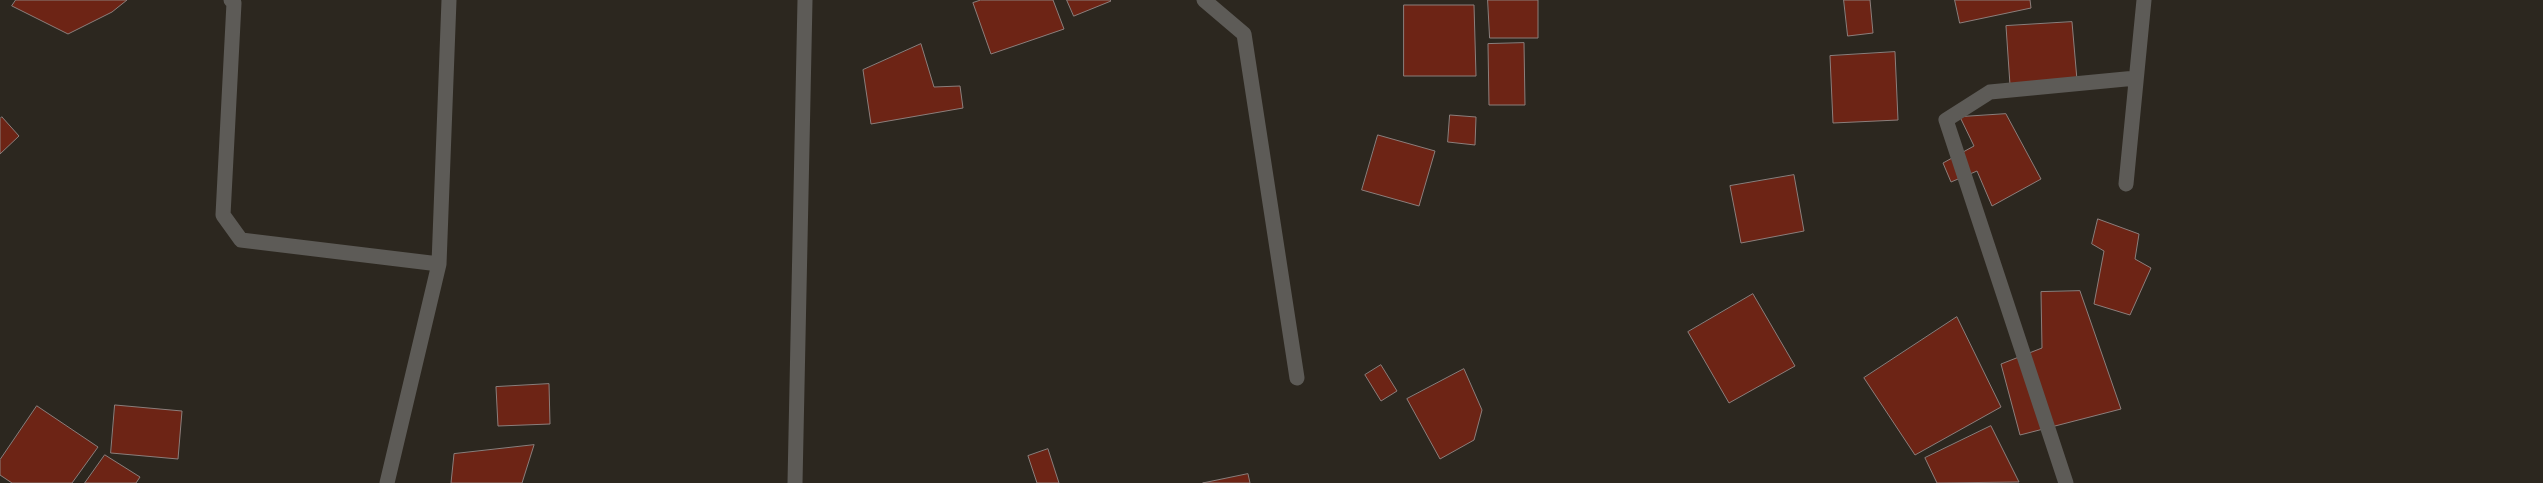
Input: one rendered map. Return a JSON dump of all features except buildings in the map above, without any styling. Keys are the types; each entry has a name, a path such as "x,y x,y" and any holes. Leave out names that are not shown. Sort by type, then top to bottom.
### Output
{"street":[{"path":"231,0 234,3 223,215 241,240 439,264"},
{"path":"387,483 439,264 448,0"},
{"path":"795,483 804,0"},
{"path":"1204,0 1244,34 1297,378"},
{"path":"2126,184 2144,0"},
{"path":"2066,483 1946,120 1990,92 2136,78"}]}
